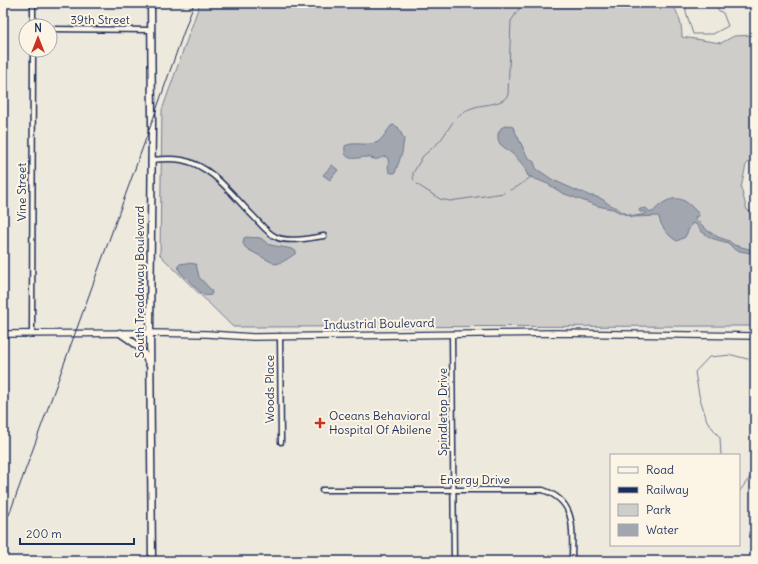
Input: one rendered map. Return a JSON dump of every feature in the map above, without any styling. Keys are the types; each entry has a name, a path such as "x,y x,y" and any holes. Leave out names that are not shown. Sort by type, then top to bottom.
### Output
{"main road":[{"name":"South Treadaway Boulevard","path":"151,3 150,367 152,561"},
{"path":"120,333 138,346 145,354 150,367"},
{"name":"Industrial Boulevard","path":"3,334 150,333 254,337 554,333 755,336"}],"street":[{"path":"33,3 33,18"},
{"name":"39th Street","path":"58,29 151,30"},
{"name":"Vine Street","path":"32,334 33,58"},
{"path":"151,160 181,160 191,162 204,168 216,178 269,233 276,237 290,240 324,236"},
{"name":"Spindletop Drive","path":"452,334 454,561"},
{"name":"Woods Place","path":"280,336 281,442"},
{"name":"Energy Drive","path":"322,490 543,490 556,496 564,503 570,512 572,522 572,561"}],"green space":[{"path":"200,3 673,3 680,20 682,37 721,43 734,36 755,35 755,156 746,165 741,188 747,210 755,214 755,326 233,327 160,255 162,110"}],"water":[{"path":"393,125 398,127 404,139 402,153 395,173 389,172 387,157 378,159 368,157 352,158 346,155 345,146 378,142"},
{"path":"509,125 513,127 527,156 534,162 536,168 553,180 590,196 602,199 621,211 635,216 647,213 640,212 640,209 646,208 650,212 653,212 668,200 682,200 689,204 698,213 699,216 695,218 708,231 734,245 749,249 755,254 755,257 750,253 735,250 728,243 711,238 702,232 696,224 692,223 685,237 677,241 665,230 658,216 632,217 613,209 598,206 562,193 548,184 528,176 523,165 515,156 500,144 498,139 498,134 501,128"},
{"path":"332,165 338,170 330,180 323,175"},
{"path":"244,238 260,238 268,244 293,250 296,251 296,253 275,264 245,247 243,243"},
{"path":"186,263 196,264 199,277 211,290 211,295 205,296 202,294 180,272 178,266"}],"waterway":[{"path":"458,117 472,108 502,101 508,95 511,21 523,3"},
{"path":"686,3 686,12 693,34 713,34 728,26 723,13 718,10 716,3"},
{"path":"414,180 413,173 423,156 440,141 453,122"},
{"path":"510,190 531,177"},
{"path":"417,184 440,199 450,201 504,193"},
{"path":"721,454 720,438 707,421 699,395 695,372 709,357 732,355 755,361"},
{"path":"740,491 755,468"},
{"path":"752,561 751,553 753,541 755,539"}],"railway":[{"path":"9,515 194,3"}],"place":[{"name":"Oceans Behavioral Hospital Of Abilene","path":"320,423"}]}
